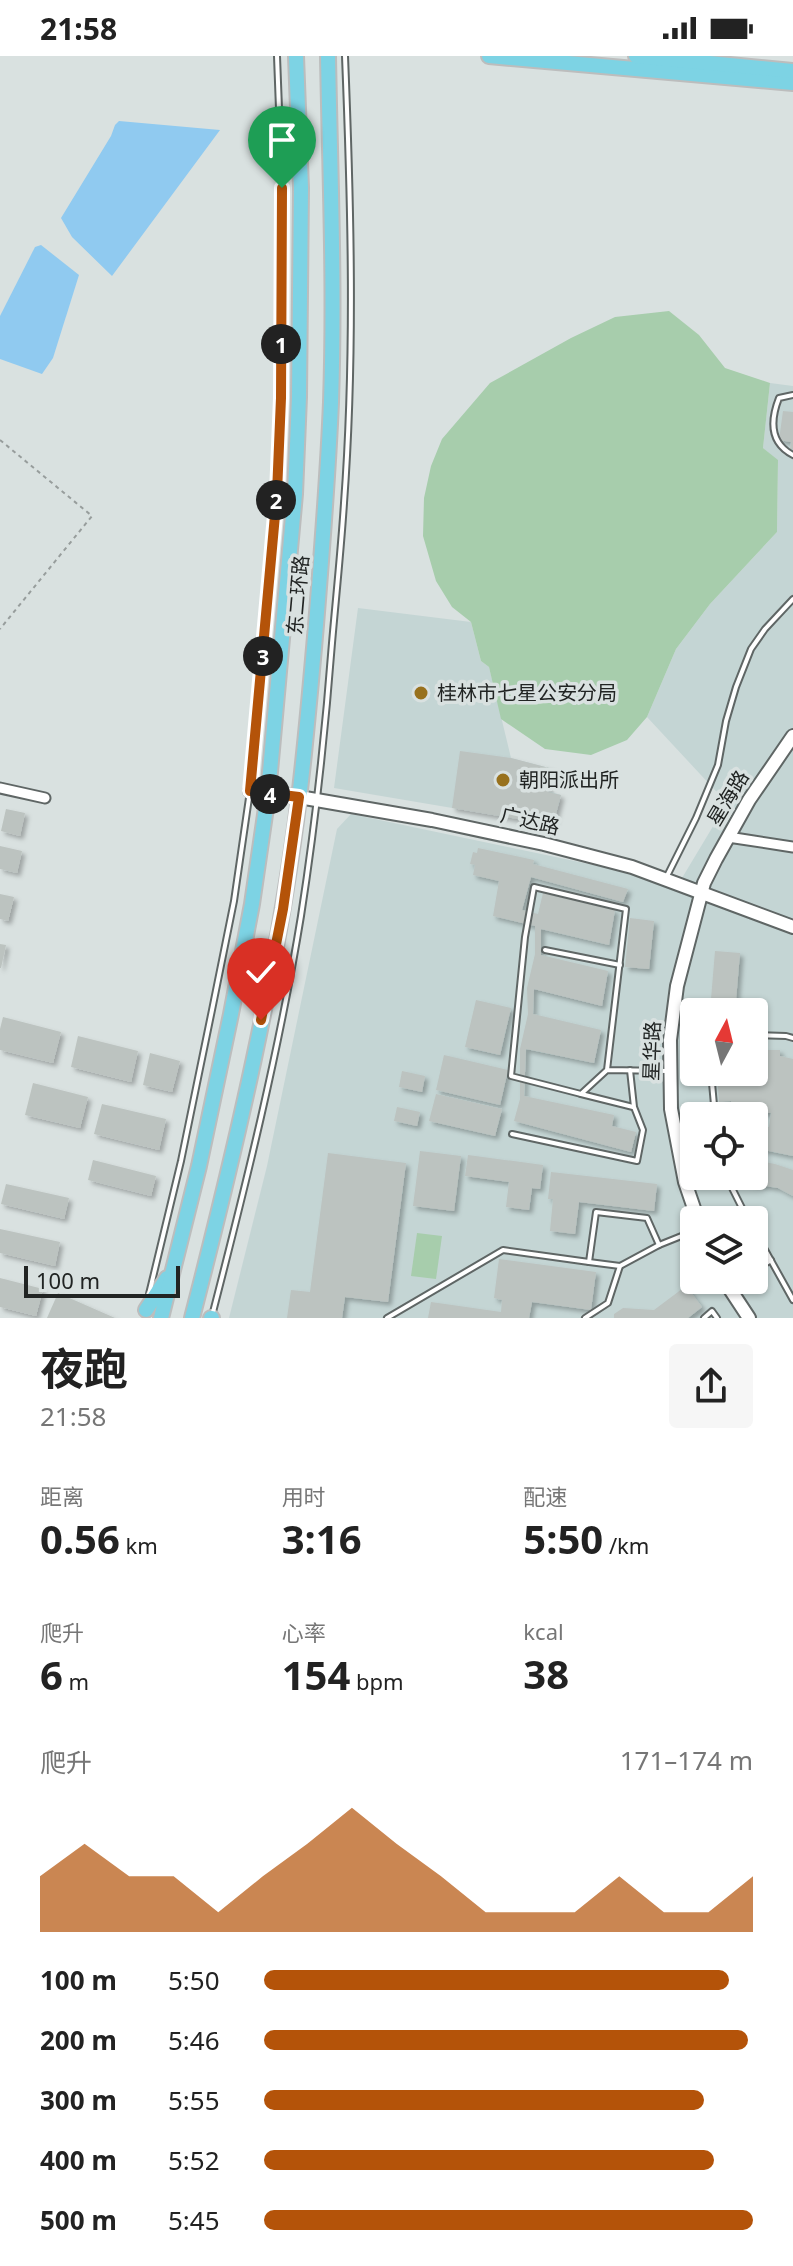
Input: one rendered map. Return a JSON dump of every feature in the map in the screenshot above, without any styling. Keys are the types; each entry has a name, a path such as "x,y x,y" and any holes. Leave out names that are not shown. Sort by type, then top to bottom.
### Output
{"main road":[{"name":"东二环路","path":"161,1318 199,1166 237,983 268,794 295,494 299,397 301,188 296,56"},
{"name":"东二环路","path":"192,1318 229,1173 261,1020 283,909 299,797 327,496 331,399 332,187 328,56"},
{"path":"489,56 793,83"},
{"path":"636,56 793,71"},
{"path":"144,1314 176,1264"}],"street":[{"name":"星海路","path":"703,888 749,800 793,736"},
{"path":"0,788 45,798"},
{"name":"广达路","path":"250,791 432,820 544,844 703,888 793,927"},
{"path":"728,837 793,847"},
{"name":"星华路","path":"693,1206 673,1124 670,1040 677,986 703,888"},
{"path":"733,1294 749,1318"}],"lane":[{"path":"144,1314 181,1161 212,1010 234,901 250,791 276,508 281,398 282,188 277,56"},
{"path":"212,1318 246,1182 279,1029 317,802 345,502 349,405 350,192 345,56"},
{"path":"793,395 779,398 772,427 780,447 793,455"},
{"path":"665,879 718,765 726,721 751,649 793,599"},
{"path":"581,1094 607,1070 626,909 534,887 525,937 511,1076 581,1094 634,1107"},
{"path":"545,950 620,965"},
{"path":"768,1035 793,1038"},
{"path":"607,1070 670,1071"},
{"path":"512,1134 637,1161 643,1130 634,1107 630,1070"},
{"path":"589,1262 596,1212 647,1218 659,1245"},
{"path":"387,1318 503,1250 620,1266 680,1237"},
{"path":"768,1255 793,1300"},
{"path":"585,1318 608,1303 620,1266"},
{"path":"704,1318 712,1311 717,1318"}],"path":[{"path":"0,440 92,516 0,629"}],"shaded area":[{"path":"770,383 793,386 793,1318 229,1318 267,1166 337,829 351,814 679,883 727,803 647,717 676,649 710,604 777,532 778,461 763,448"},
{"name":"桂林市七星公安分局","path":"358,608 471,622 481,661 489,667 511,758 553,769 548,791 561,795 553,825 334,788"}],"green space":[{"path":"669,311 699,335 725,368 770,383 763,448 778,460 777,532 710,604 676,649 647,717 627,740 591,755 545,749 501,719 489,667 481,661 471,622 452,607 436,581 423,536 424,498 431,466 442,439 490,383 615,317"},
{"path":"417,1233 442,1236 436,1279 411,1276"}],"water":[{"path":"119,121 220,130 112,276 72,237 61,218"},
{"path":"41,245 79,275 53,358 42,374 0,359 0,316 35,247"}],"building":[{"path":"783,411 793,412 793,449 790,449 791,442 779,440"},
{"name":"朝阳派出所","path":"460,751 511,758 553,769 548,792 561,795 553,825 452,808"},
{"path":"6,809 25,813 20,836 1,831"},
{"path":"0,846 22,851 17,873 0,869"},
{"path":"478,848 534,860 533,864 628,889 623,902 531,877 522,910 538,914 543,893 615,910 609,945 541,929 541,955 608,971 602,1006 534,989 533,1014 601,1030 594,1063 526,1049 524,1096 614,1115 612,1126 636,1132 631,1152 514,1121 520,1099 520,1049 528,1014 527,988 535,954 535,926 493,916 499,881 473,875 475,865 470,864 473,852 477,853"},
{"path":"0,894 14,897 8,921 0,919"},
{"path":"630,918 654,921 649,969 625,967"},
{"path":"0,944 6,945 1,968 0,968"},
{"path":"715,951 740,953 736,998 711,998"},
{"path":"476,1000 511,1008 500,1055 465,1047"},
{"path":"3,1017 61,1032 53,1063 0,1050"},
{"path":"78,1036 138,1051 131,1082 71,1067"},
{"path":"768,1050 780,1050 780,1056 793,1059 793,1156 768,1151 771,1113 768,1113 768,1102 719,1102 718,1086 768,1086"},
{"path":"150,1053 180,1061 172,1092 143,1085"},
{"path":"444,1055 508,1070 500,1105 436,1090"},
{"path":"402,1071 425,1076 422,1092 399,1087"},
{"path":"33,1083 88,1097 80,1128 25,1115"},
{"path":"436,1094 502,1109 495,1136 429,1121"},
{"path":"102,1104 166,1119 159,1150 94,1134"},
{"path":"397,1107 420,1112 417,1126 394,1121"},
{"path":"420,1151 461,1156 454,1211 413,1206"},
{"path":"328,1153 406,1163 388,1302 345,1297 342,1318 287,1318 291,1290 310,1292"},
{"path":"468,1155 543,1165 540,1189 532,1188 529,1210 506,1207 509,1182 465,1176"},
{"path":"93,1160 156,1176 151,1196 88,1180"},
{"path":"768,1163 793,1170 793,1196 768,1186"},
{"path":"551,1172 657,1184 654,1211 579,1202 575,1234 550,1231 553,1199 548,1199"},
{"path":"6,1184 69,1198 64,1219 1,1204"},
{"path":"0,1229 60,1242 55,1266 0,1253"},
{"path":"499,1259 596,1272 591,1310 532,1302 529,1318 428,1318 431,1302 501,1312 502,1300 494,1298"},
{"path":"0,1278 43,1289 36,1316 0,1307"},
{"path":"680,1290 680,1294 692,1294 702,1307 688,1318 614,1318 614,1314 623,1308 654,1310"},
{"path":"58,1293 115,1318 47,1318"}],"place":[{"name":"桂林市七星公安分局","path":"421,693"},
{"name":"朝阳派出所","path":"503,780"}],"route":[{"path":"261,1020 283,909 299,797 250,791 277,493 281,398 282,188"}]}
